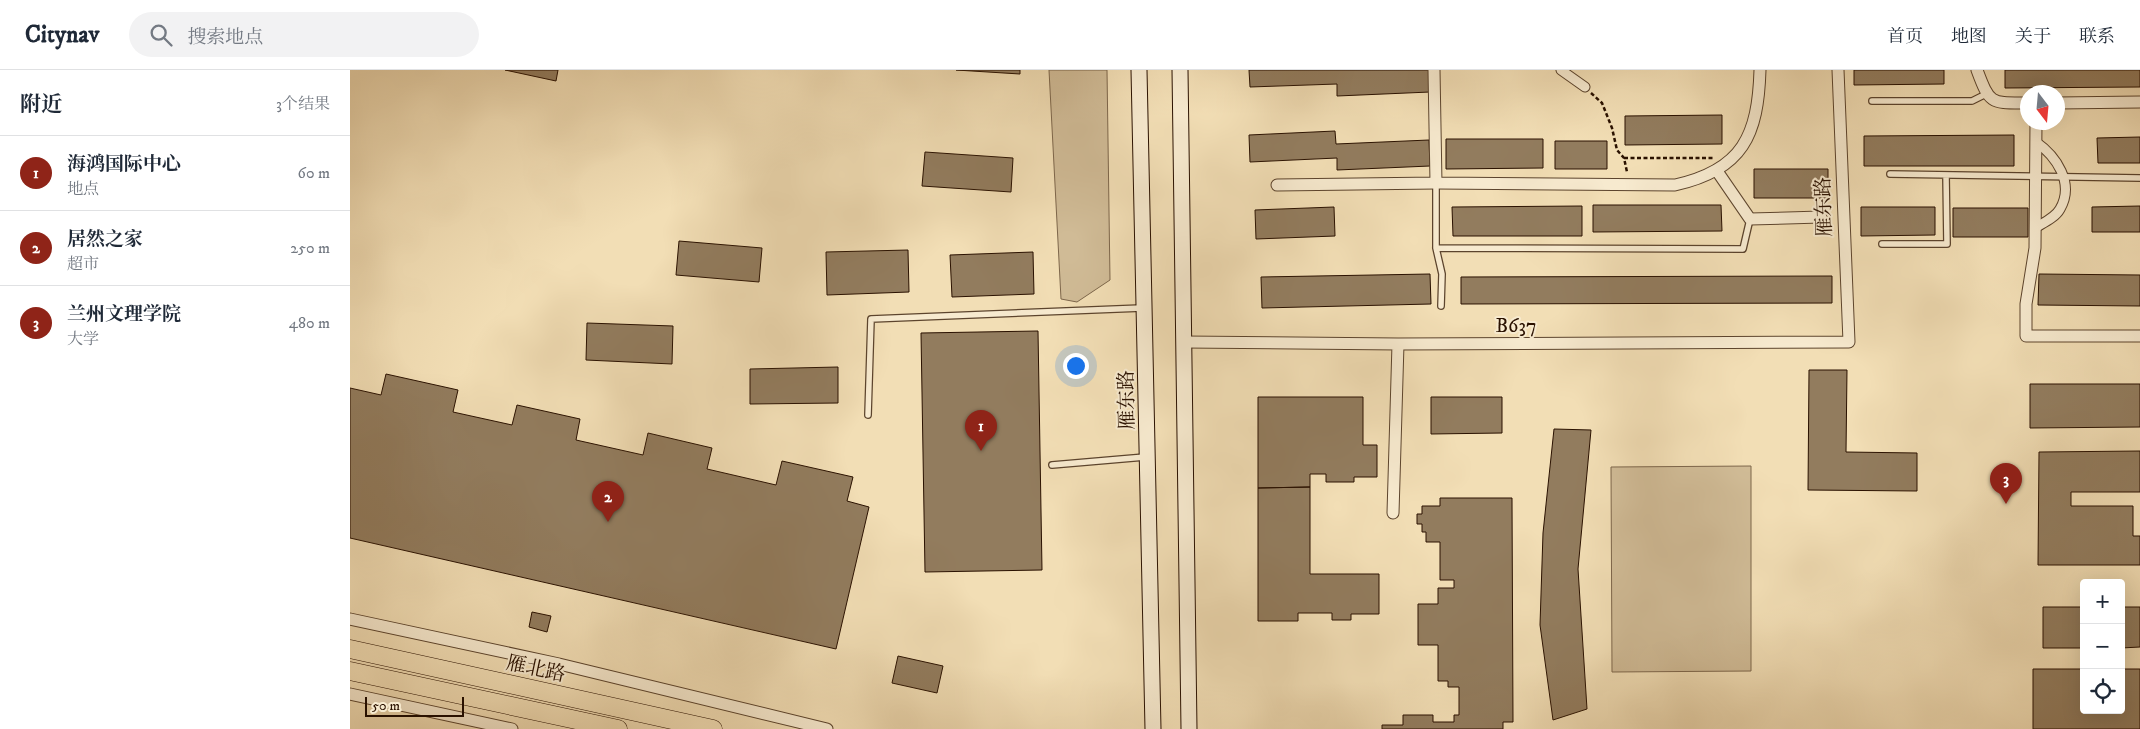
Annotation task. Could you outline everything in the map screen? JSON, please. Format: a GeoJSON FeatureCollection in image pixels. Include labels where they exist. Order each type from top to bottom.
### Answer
{"type":"FeatureCollection","features":[{"type":"Feature","properties":{"kind":"main road","name":"雁东路"},"geometry":{"type":"LineString","coordinates":[[1139,70],[1153,729]]}},
{"type":"Feature","properties":{"kind":"main road"},"geometry":{"type":"LineString","coordinates":[[1180,70],[1189,729]]}},
{"type":"Feature","properties":{"kind":"main road","name":"雁北路"},"geometry":{"type":"LineString","coordinates":[[350,649],[713,729]]}},
{"type":"Feature","properties":{"kind":"main road"},"geometry":{"type":"LineString","coordinates":[[350,671],[618,729]]}},
{"type":"Feature","properties":{"kind":"street"},"geometry":{"type":"LineString","coordinates":[[1434,70],[1436,183]]}},
{"type":"Feature","properties":{"kind":"street"},"geometry":{"type":"LineString","coordinates":[[1561,70],[1585,87]]}},
{"type":"Feature","properties":{"kind":"street"},"geometry":{"type":"LineString","coordinates":[[1277,184],[1675,185],[1700,180],[1717,171],[1741,149],[1753,127],[1759,102],[1760,70]]}},
{"type":"Feature","properties":{"kind":"street","name":"雁东路"},"geometry":{"type":"LineString","coordinates":[[1838,70],[1849,342]]}},
{"type":"Feature","properties":{"kind":"street"},"geometry":{"type":"LineString","coordinates":[[1977,70],[1986,94],[1998,103],[2020,103]]}},
{"type":"Feature","properties":{"kind":"street"},"geometry":{"type":"LineString","coordinates":[[2065,103],[2140,102]]}},
{"type":"Feature","properties":{"kind":"street"},"geometry":{"type":"LineString","coordinates":[[2036,130],[2035,228],[2026,304],[2026,336],[2140,336]]}},
{"type":"Feature","properties":{"kind":"street"},"geometry":{"type":"LineString","coordinates":[[2035,228],[2049,220],[2060,210],[2064,194],[2064,176],[2059,164],[2049,151],[2036,142]]}},
{"type":"Feature","properties":{"kind":"street"},"geometry":{"type":"LineString","coordinates":[[1717,171],[1750,219],[1820,217]]}},
{"type":"Feature","properties":{"kind":"street","name":"B637"},"geometry":{"type":"LineString","coordinates":[[1184,342],[1398,344],[1849,342]]}},
{"type":"Feature","properties":{"kind":"street"},"geometry":{"type":"LineString","coordinates":[[1393,513],[1398,344]]}},
{"type":"Feature","properties":{"kind":"street"},"geometry":{"type":"LineString","coordinates":[[350,619],[559,664],[828,729]]}},
{"type":"Feature","properties":{"kind":"street"},"geometry":{"type":"LineString","coordinates":[[350,694],[512,729]]}},
{"type":"Feature","properties":{"kind":"lane"},"geometry":{"type":"LineString","coordinates":[[1872,101],[1972,101],[1986,94]]}},
{"type":"Feature","properties":{"kind":"lane"},"geometry":{"type":"LineString","coordinates":[[1890,174],[2140,178]]}},
{"type":"Feature","properties":{"kind":"lane"},"geometry":{"type":"LineString","coordinates":[[1882,244],[1947,244],[1946,174]]}},
{"type":"Feature","properties":{"kind":"lane"},"geometry":{"type":"LineString","coordinates":[[1436,183],[1436,248],[1442,274],[1441,306]]}},
{"type":"Feature","properties":{"kind":"lane"},"geometry":{"type":"LineString","coordinates":[[1436,248],[1743,249],[1750,219]]}},
{"type":"Feature","properties":{"kind":"lane"},"geometry":{"type":"LineString","coordinates":[[868,414],[871,319],[1144,308]]}},
{"type":"Feature","properties":{"kind":"lane"},"geometry":{"type":"LineString","coordinates":[[1052,465],[1147,456]]}},
{"type":"Feature","properties":{"kind":"path"},"geometry":{"type":"LineString","coordinates":[[1585,87],[1602,103],[1612,128],[1617,150],[1624,158],[1629,185]]}},
{"type":"Feature","properties":{"kind":"path"},"geometry":{"type":"LineString","coordinates":[[1624,158],[1732,158]]}},
{"type":"Feature","properties":{"kind":"shaded area"},"geometry":{"type":"Polygon","coordinates":[[[1049,70],[1107,70],[1110,280],[1077,302],[1061,299],[1049,70]]]}},
{"type":"Feature","properties":{"kind":"shaded area"},"geometry":{"type":"Polygon","coordinates":[[[1751,466],[1751,671],[1612,672],[1611,467],[1751,466]]]}},
{"type":"Feature","properties":{"kind":"building"},"geometry":{"type":"Polygon","coordinates":[[[505,70],[558,70],[556,81],[505,70]]]}},
{"type":"Feature","properties":{"kind":"building"},"geometry":{"type":"Polygon","coordinates":[[[956,70],[1020,70],[1020,74],[956,70]]]}},
{"type":"Feature","properties":{"kind":"building"},"geometry":{"type":"Polygon","coordinates":[[[1249,70],[1429,70],[1430,92],[1337,96],[1337,84],[1250,87],[1249,70]]]}},
{"type":"Feature","properties":{"kind":"building"},"geometry":{"type":"Polygon","coordinates":[[[1854,70],[1944,70],[1944,84],[1854,85],[1854,70]]]}},
{"type":"Feature","properties":{"kind":"building"},"geometry":{"type":"Polygon","coordinates":[[[2005,70],[2140,70],[2140,87],[2065,88],[2065,85],[2020,85],[2020,88],[2005,88],[2005,70]]]}},
{"type":"Feature","properties":{"kind":"building"},"geometry":{"type":"Polygon","coordinates":[[[1722,115],[1722,144],[1625,145],[1625,116],[1722,115]]]}},
{"type":"Feature","properties":{"kind":"building"},"geometry":{"type":"Polygon","coordinates":[[[1335,131],[1336,144],[1429,140],[1430,166],[1337,170],[1337,158],[1250,162],[1249,135],[1335,131]]]}},
{"type":"Feature","properties":{"kind":"building"},"geometry":{"type":"Polygon","coordinates":[[[2014,135],[2014,166],[1864,166],[1864,136],[2014,135]]]}},
{"type":"Feature","properties":{"kind":"building"},"geometry":{"type":"Polygon","coordinates":[[[2140,137],[2140,163],[2098,163],[2097,138],[2140,137]]]}},
{"type":"Feature","properties":{"kind":"building"},"geometry":{"type":"Polygon","coordinates":[[[1446,139],[1543,139],[1543,168],[1446,169],[1446,139]]]}},
{"type":"Feature","properties":{"kind":"building"},"geometry":{"type":"Polygon","coordinates":[[[1555,141],[1607,141],[1607,169],[1555,169],[1555,141]]]}},
{"type":"Feature","properties":{"kind":"building"},"geometry":{"type":"Polygon","coordinates":[[[925,152],[1013,158],[1011,192],[922,186],[925,152]]]}},
{"type":"Feature","properties":{"kind":"building"},"geometry":{"type":"Polygon","coordinates":[[[1754,169],[1828,169],[1828,198],[1754,198],[1754,169]]]}},
{"type":"Feature","properties":{"kind":"building"},"geometry":{"type":"Polygon","coordinates":[[[1593,205],[1721,205],[1722,231],[1593,232],[1593,205]]]}},
{"type":"Feature","properties":{"kind":"building"},"geometry":{"type":"Polygon","coordinates":[[[1582,206],[1582,236],[1453,236],[1452,207],[1582,206]]]}},
{"type":"Feature","properties":{"kind":"building"},"geometry":{"type":"Polygon","coordinates":[[[2140,206],[2140,232],[2092,232],[2092,207],[2140,206]]]}},
{"type":"Feature","properties":{"kind":"building"},"geometry":{"type":"Polygon","coordinates":[[[1334,207],[1335,236],[1256,239],[1255,210],[1334,207]]]}},
{"type":"Feature","properties":{"kind":"building"},"geometry":{"type":"Polygon","coordinates":[[[1861,207],[1935,207],[1935,235],[1861,236],[1861,207]]]}},
{"type":"Feature","properties":{"kind":"building"},"geometry":{"type":"Polygon","coordinates":[[[1953,208],[2028,208],[2028,237],[1953,237],[1953,208]]]}},
{"type":"Feature","properties":{"kind":"building"},"geometry":{"type":"Polygon","coordinates":[[[679,241],[762,248],[759,282],[676,275],[679,241]]]}},
{"type":"Feature","properties":{"kind":"building"},"geometry":{"type":"Polygon","coordinates":[[[908,250],[909,292],[827,295],[826,252],[908,250]]]}},
{"type":"Feature","properties":{"kind":"building"},"geometry":{"type":"Polygon","coordinates":[[[1033,252],[1034,294],[952,297],[950,255],[1033,252]]]}},
{"type":"Feature","properties":{"kind":"building"},"geometry":{"type":"Polygon","coordinates":[[[1430,274],[1431,304],[1262,308],[1261,277],[1430,274]]]}},
{"type":"Feature","properties":{"kind":"building"},"geometry":{"type":"Polygon","coordinates":[[[2039,274],[2140,275],[2140,306],[2038,305],[2039,274]]]}},
{"type":"Feature","properties":{"kind":"building"},"geometry":{"type":"Polygon","coordinates":[[[1832,276],[1832,303],[1461,304],[1461,277],[1832,276]]]}},
{"type":"Feature","properties":{"kind":"building"},"geometry":{"type":"Polygon","coordinates":[[[587,323],[673,326],[672,364],[586,360],[587,323]]]}},
{"type":"Feature","properties":{"kind":"building"},"geometry":{"type":"Polygon","coordinates":[[[1038,331],[1042,570],[925,572],[921,333],[1038,331]]]}},
{"type":"Feature","properties":{"kind":"building"},"geometry":{"type":"Polygon","coordinates":[[[838,367],[838,403],[750,404],[750,369],[838,367]]]}},
{"type":"Feature","properties":{"kind":"building"},"geometry":{"type":"Polygon","coordinates":[[[1809,370],[1847,370],[1846,452],[1917,453],[1917,491],[1808,490],[1809,370]]]}},
{"type":"Feature","properties":{"kind":"building"},"geometry":{"type":"Polygon","coordinates":[[[386,374],[458,390],[453,412],[512,425],[517,405],[580,419],[576,440],[643,455],[648,433],[712,448],[707,469],[776,485],[782,461],[853,477],[847,501],[869,507],[836,649],[350,538],[350,388],[381,395],[386,374]]]}},
{"type":"Feature","properties":{"kind":"building"},"geometry":{"type":"Polygon","coordinates":[[[2030,384],[2140,384],[2140,427],[2030,428],[2030,384]]]}},
{"type":"Feature","properties":{"kind":"building"},"geometry":{"type":"Polygon","coordinates":[[[1258,397],[1363,397],[1363,445],[1377,445],[1377,477],[1354,477],[1354,482],[1326,482],[1326,474],[1310,474],[1310,487],[1258,488],[1258,397]]]}},
{"type":"Feature","properties":{"kind":"building"},"geometry":{"type":"Polygon","coordinates":[[[1431,397],[1502,397],[1502,433],[1431,434],[1431,397]]]}},
{"type":"Feature","properties":{"kind":"building"},"geometry":{"type":"Polygon","coordinates":[[[1554,429],[1591,430],[1578,569],[1587,709],[1553,720],[1540,625],[1543,533],[1554,429]]]}},
{"type":"Feature","properties":{"kind":"building"},"geometry":{"type":"Polygon","coordinates":[[[2140,451],[2140,492],[2071,492],[2071,506],[2133,506],[2133,536],[2140,536],[2140,565],[2038,565],[2039,452],[2140,451]]]}},
{"type":"Feature","properties":{"kind":"building"},"geometry":{"type":"Polygon","coordinates":[[[1310,487],[1310,574],[1379,574],[1379,614],[1351,614],[1351,620],[1332,620],[1332,613],[1298,613],[1298,621],[1258,621],[1258,488],[1310,487]]]}},
{"type":"Feature","properties":{"kind":"building"},"geometry":{"type":"Polygon","coordinates":[[[1440,498],[1512,498],[1513,722],[1503,722],[1503,729],[1382,729],[1382,725],[1403,725],[1403,715],[1433,715],[1433,722],[1454,722],[1454,715],[1459,715],[1459,687],[1448,687],[1448,681],[1438,681],[1438,645],[1418,645],[1418,604],[1438,604],[1438,588],[1454,588],[1454,580],[1440,580],[1440,542],[1426,542],[1426,532],[1422,532],[1422,524],[1417,524],[1417,514],[1422,514],[1422,506],[1440,506],[1440,498]]]}},
{"type":"Feature","properties":{"kind":"building"},"geometry":{"type":"Polygon","coordinates":[[[2043,607],[2080,607],[2080,648],[2043,648],[2043,607]]]}},
{"type":"Feature","properties":{"kind":"building"},"geometry":{"type":"Polygon","coordinates":[[[2125,607],[2140,607],[2140,647],[2125,648],[2125,607]]]}},
{"type":"Feature","properties":{"kind":"building"},"geometry":{"type":"Polygon","coordinates":[[[532,612],[551,616],[547,632],[529,627],[532,612]]]}},
{"type":"Feature","properties":{"kind":"building"},"geometry":{"type":"Polygon","coordinates":[[[898,656],[943,666],[937,693],[892,683],[898,656]]]}},
{"type":"Feature","properties":{"kind":"building"},"geometry":{"type":"Polygon","coordinates":[[[2033,669],[2080,669],[2080,714],[2125,714],[2125,669],[2140,669],[2140,729],[2033,729],[2033,669]]]}},
{"type":"Feature","properties":{"kind":"place","name":"海鸿国际中心"},"geometry":{"type":"Point","coordinates":[981,451]}},
{"type":"Feature","properties":{"kind":"place","name":"兰州文理学院"},"geometry":{"type":"Point","coordinates":[2006,504]}},
{"type":"Feature","properties":{"kind":"place","name":"居然之家"},"geometry":{"type":"Point","coordinates":[608,522]}}]}
